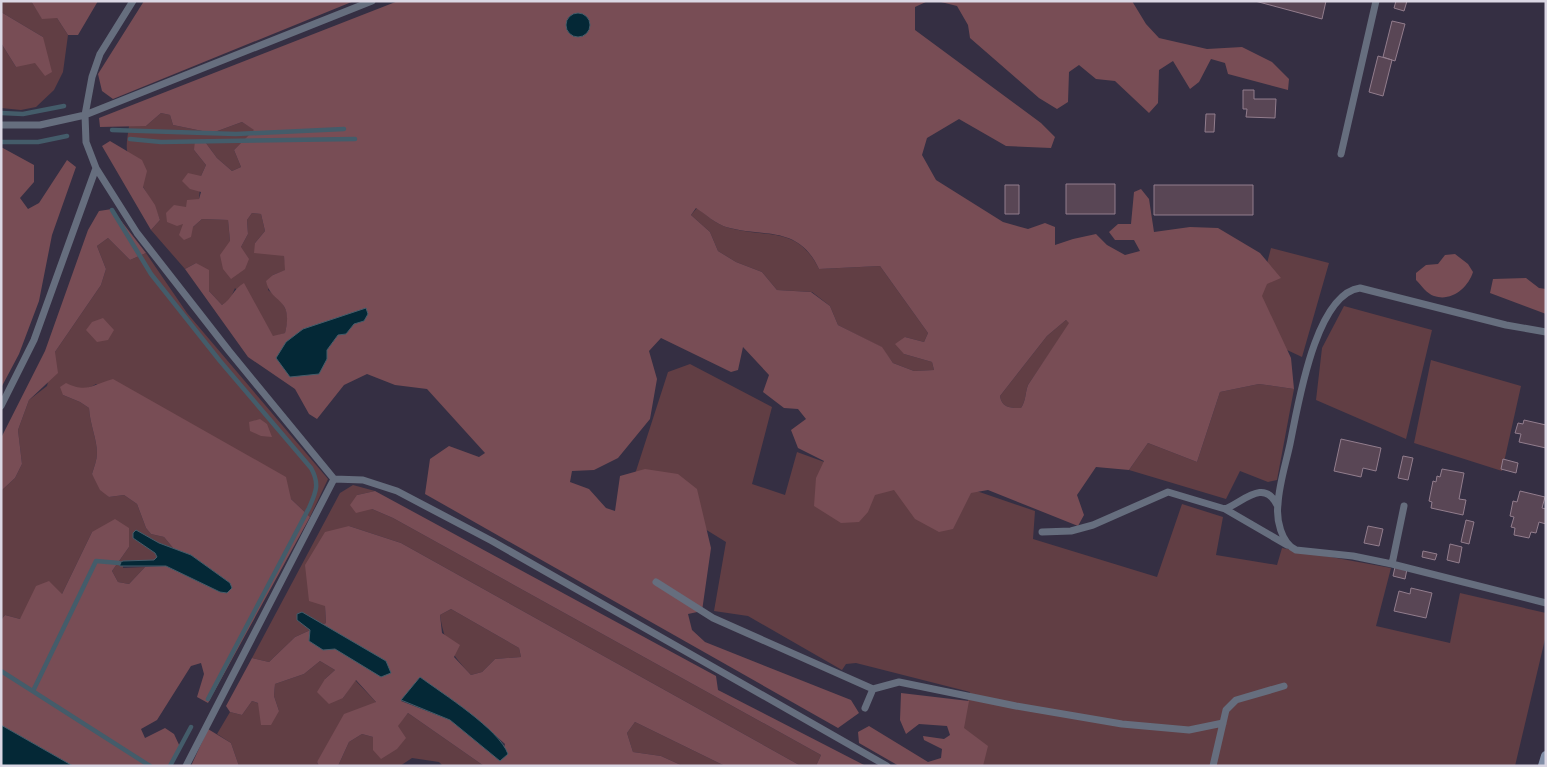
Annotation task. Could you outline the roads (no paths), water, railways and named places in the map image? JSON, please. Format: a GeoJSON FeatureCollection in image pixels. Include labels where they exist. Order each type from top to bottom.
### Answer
{"type":"FeatureCollection","features":[{"type":"Feature","properties":{"kind":"street"},"geometry":{"type":"LineString","coordinates":[[1543,766],[1546,756]]}},
{"type":"Feature","properties":{"kind":"lane"},"geometry":{"type":"LineString","coordinates":[[133,1],[100,54],[92,77],[85,115],[86,142],[96,168],[137,233],[229,351],[334,479],[364,480],[397,491],[492,541],[888,766]]}},
{"type":"Feature","properties":{"kind":"lane"},"geometry":{"type":"LineString","coordinates":[[1,125],[40,125],[85,115],[372,1]]}},
{"type":"Feature","properties":{"kind":"lane"},"geometry":{"type":"LineString","coordinates":[[1341,154],[1376,1]]}},
{"type":"Feature","properties":{"kind":"lane"},"geometry":{"type":"LineString","coordinates":[[1,406],[34,340],[96,168]]}},
{"type":"Feature","properties":{"kind":"lane"},"geometry":{"type":"LineString","coordinates":[[1289,547],[1280,526],[1277,505],[1304,374],[1317,337],[1344,294],[1351,289],[1360,288],[1506,325],[1546,332]]}},
{"type":"Feature","properties":{"kind":"lane"},"geometry":{"type":"LineString","coordinates":[[186,766],[334,479]]}},
{"type":"Feature","properties":{"kind":"lane"},"geometry":{"type":"LineString","coordinates":[[1224,509],[1258,491],[1270,495],[1277,505]]}},
{"type":"Feature","properties":{"kind":"lane"},"geometry":{"type":"LineString","coordinates":[[1042,532],[1071,531],[1093,525],[1168,492],[1224,509],[1289,547],[1392,564],[1546,603]]}},
{"type":"Feature","properties":{"kind":"lane"},"geometry":{"type":"LineString","coordinates":[[1392,564],[1404,506]]}},
{"type":"Feature","properties":{"kind":"lane"},"geometry":{"type":"LineString","coordinates":[[656,582],[713,618],[873,689],[899,682],[1016,706],[1122,724],[1189,730],[1223,723]]}},
{"type":"Feature","properties":{"kind":"lane"},"geometry":{"type":"LineString","coordinates":[[1213,766],[1226,710],[1236,700],[1284,686]]}},
{"type":"Feature","properties":{"kind":"lane"},"geometry":{"type":"LineString","coordinates":[[865,708],[873,689]]}},
{"type":"Feature","properties":{"kind":"water"},"geometry":{"type":"Polygon","coordinates":[[[578,13],[583,14],[589,20],[589,30],[583,36],[578,37],[573,36],[567,30],[566,25],[567,20],[573,14],[578,13]]]}},
{"type":"Feature","properties":{"kind":"water"},"geometry":{"type":"Polygon","coordinates":[[[366,308],[368,314],[364,321],[354,324],[346,334],[338,335],[327,350],[327,359],[319,374],[290,377],[276,358],[286,342],[303,329],[366,308]]]}},
{"type":"Feature","properties":{"kind":"water"},"geometry":{"type":"Polygon","coordinates":[[[136,530],[159,543],[191,555],[230,583],[232,588],[227,593],[220,592],[166,566],[120,566],[119,563],[123,561],[154,560],[157,557],[155,553],[133,538],[133,533],[136,530]]]}},
{"type":"Feature","properties":{"kind":"water"},"geometry":{"type":"Polygon","coordinates":[[[302,612],[386,661],[391,673],[381,677],[335,649],[323,650],[309,641],[310,630],[297,620],[297,614],[302,612]]]}},
{"type":"Feature","properties":{"kind":"water"},"geometry":{"type":"Polygon","coordinates":[[[420,677],[482,723],[503,744],[508,754],[500,761],[450,720],[401,700],[420,677]]]}},
{"type":"Feature","properties":{"kind":"water"},"geometry":{"type":"Polygon","coordinates":[[[1,725],[73,766],[1,766],[1,725]]]}},
{"type":"Feature","properties":{"kind":"waterway"},"geometry":{"type":"LineString","coordinates":[[1,113],[23,114],[64,106]]}},
{"type":"Feature","properties":{"kind":"waterway"},"geometry":{"type":"LineString","coordinates":[[112,130],[236,134],[344,129]]}},
{"type":"Feature","properties":{"kind":"waterway"},"geometry":{"type":"LineString","coordinates":[[1,142],[38,142],[67,136]]}},
{"type":"Feature","properties":{"kind":"waterway"},"geometry":{"type":"LineString","coordinates":[[130,139],[161,142],[355,139]]}},
{"type":"Feature","properties":{"kind":"waterway"},"geometry":{"type":"LineString","coordinates":[[112,210],[151,274],[220,361],[311,468],[316,483],[315,493],[309,508],[208,699]]}},
{"type":"Feature","properties":{"kind":"waterway"},"geometry":{"type":"LineString","coordinates":[[33,691],[96,561],[119,563]]}},
{"type":"Feature","properties":{"kind":"waterway"},"geometry":{"type":"LineString","coordinates":[[1,671],[150,766]]}},
{"type":"Feature","properties":{"kind":"waterway"},"geometry":{"type":"LineString","coordinates":[[170,766],[191,727]]}}]}
